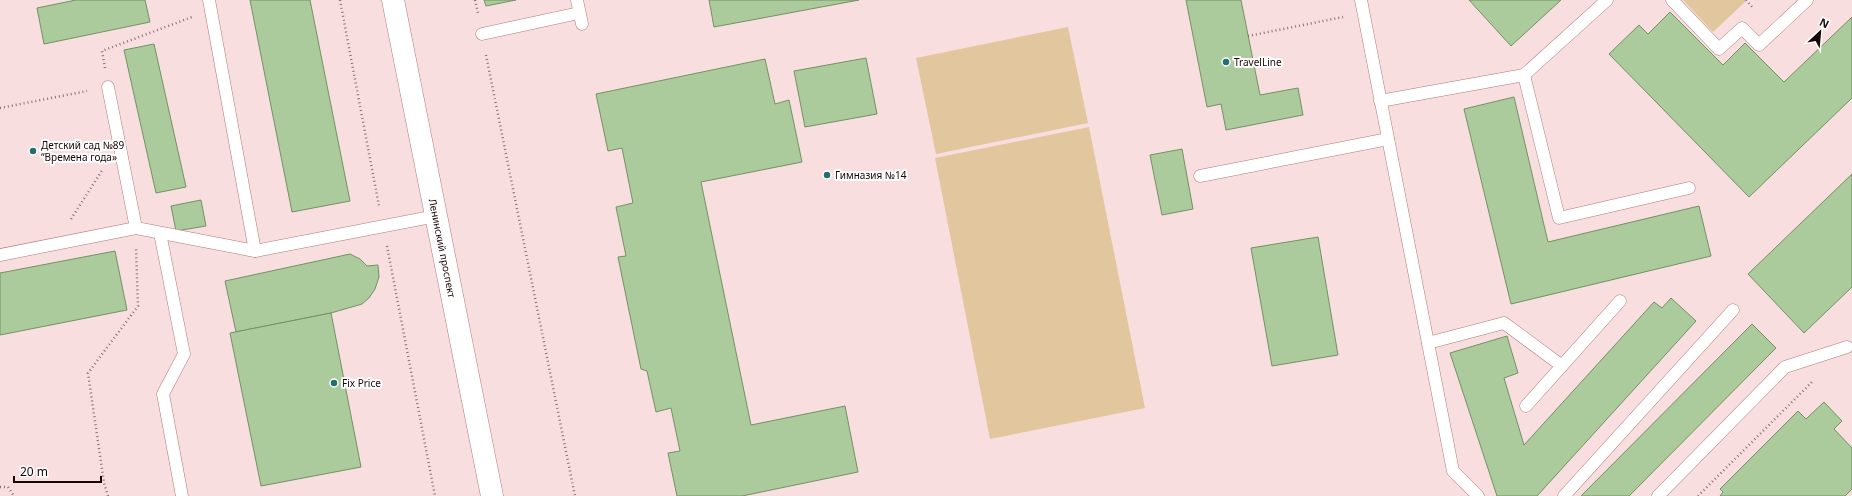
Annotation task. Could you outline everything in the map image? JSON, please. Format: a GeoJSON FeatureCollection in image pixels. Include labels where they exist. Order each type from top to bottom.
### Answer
{"type":"FeatureCollection","features":[{"type":"Feature","properties":{"kind":"main road","name":"Ленинский проспект"},"geometry":{"type":"LineString","coordinates":[[393,0],[492,496]]}},
{"type":"Feature","properties":{"kind":"lane"},"geometry":{"type":"LineString","coordinates":[[1361,0],[1453,470],[1478,496]]}},
{"type":"Feature","properties":{"kind":"lane"},"geometry":{"type":"LineString","coordinates":[[1380,101],[1524,75],[1607,0]]}},
{"type":"Feature","properties":{"kind":"lane"},"geometry":{"type":"LineString","coordinates":[[1672,0],[1719,49],[1742,28],[1759,45],[1807,0]]}},
{"type":"Feature","properties":{"kind":"lane"},"geometry":{"type":"LineString","coordinates":[[210,5],[255,251]]}},
{"type":"Feature","properties":{"kind":"lane"},"geometry":{"type":"LineString","coordinates":[[482,34],[580,8]]}},
{"type":"Feature","properties":{"kind":"lane"},"geometry":{"type":"LineString","coordinates":[[1524,75],[1559,218],[1688,188]]}},
{"type":"Feature","properties":{"kind":"lane"},"geometry":{"type":"LineString","coordinates":[[108,87],[136,228]]}},
{"type":"Feature","properties":{"kind":"lane"},"geometry":{"type":"LineString","coordinates":[[1200,176],[1388,139]]}},
{"type":"Feature","properties":{"kind":"lane"},"geometry":{"type":"LineString","coordinates":[[0,255],[136,228],[255,251],[436,216]]}},
{"type":"Feature","properties":{"kind":"lane"},"geometry":{"type":"LineString","coordinates":[[160,233],[184,354],[163,394],[182,496]]}},
{"type":"Feature","properties":{"kind":"lane"},"geometry":{"type":"LineString","coordinates":[[1526,406],[1620,301]]}},
{"type":"Feature","properties":{"kind":"lane"},"geometry":{"type":"LineString","coordinates":[[1564,496],[1733,310]]}},
{"type":"Feature","properties":{"kind":"lane"},"geometry":{"type":"LineString","coordinates":[[1428,343],[1504,323],[1562,366]]}},
{"type":"Feature","properties":{"kind":"lane"},"geometry":{"type":"LineString","coordinates":[[1658,496],[1785,367],[1850,347]]}},
{"type":"Feature","properties":{"kind":"path"},"geometry":{"type":"LineString","coordinates":[[475,0],[575,496]]}},
{"type":"Feature","properties":{"kind":"path"},"geometry":{"type":"LineString","coordinates":[[0,108],[108,87],[102,51],[210,5]]}},
{"type":"Feature","properties":{"kind":"path"},"geometry":{"type":"LineString","coordinates":[[1248,36],[1363,13]]}},
{"type":"Feature","properties":{"kind":"path"},"geometry":{"type":"LineString","coordinates":[[55,244],[119,144]]}},
{"type":"Feature","properties":{"kind":"path"},"geometry":{"type":"LineString","coordinates":[[108,496],[104,483],[88,373],[138,306],[136,228]]}},
{"type":"Feature","properties":{"kind":"path"},"geometry":{"type":"LineString","coordinates":[[1698,496],[1814,380]]}},
{"type":"Feature","properties":{"kind":"path"},"geometry":{"type":"LineString","coordinates":[[0,487],[8,487],[14,496]]}},
{"type":"Feature","properties":{"kind":"shaded area"},"geometry":{"type":"Polygon","coordinates":[[[1683,0],[1747,0],[1713,32],[1683,0]]]}},
{"type":"Feature","properties":{"kind":"shaded area"},"geometry":{"type":"Polygon","coordinates":[[[1068,27],[1088,123],[936,154],[916,58],[1068,27]]]}},
{"type":"Feature","properties":{"kind":"shaded area"},"geometry":{"type":"Polygon","coordinates":[[[1089,127],[1145,408],[990,439],[935,158],[1089,127]]]}},
{"type":"Feature","properties":{"kind":"building"},"geometry":{"type":"Polygon","coordinates":[[[76,0],[145,0],[150,22],[44,44],[37,8],[76,0]]]}},
{"type":"Feature","properties":{"kind":"building"},"geometry":{"type":"Polygon","coordinates":[[[250,0],[310,0],[350,201],[292,212],[250,0]]]}},
{"type":"Feature","properties":{"kind":"building"},"geometry":{"type":"Polygon","coordinates":[[[484,0],[516,0],[486,6],[484,0]]]}},
{"type":"Feature","properties":{"kind":"building"},"geometry":{"type":"Polygon","coordinates":[[[709,0],[859,0],[714,27],[709,0]]]}},
{"type":"Feature","properties":{"kind":"building","name":"TravelLine"},"geometry":{"type":"Polygon","coordinates":[[[1186,0],[1241,0],[1260,95],[1298,88],[1303,115],[1226,130],[1221,104],[1207,107],[1186,0]]]}},
{"type":"Feature","properties":{"kind":"building"},"geometry":{"type":"Polygon","coordinates":[[[1469,0],[1561,0],[1511,46],[1469,0]]]}},
{"type":"Feature","properties":{"kind":"building"},"geometry":{"type":"Polygon","coordinates":[[[1670,12],[1723,65],[1745,43],[1784,82],[1852,17],[1852,98],[1749,197],[1609,54],[1639,25],[1648,34],[1670,12]]]}},
{"type":"Feature","properties":{"kind":"building"},"geometry":{"type":"Polygon","coordinates":[[[154,44],[186,187],[156,193],[124,50],[154,44]]]}},
{"type":"Feature","properties":{"kind":"building"},"geometry":{"type":"Polygon","coordinates":[[[866,58],[877,114],[805,127],[794,71],[866,58]]]}},
{"type":"Feature","properties":{"kind":"building"},"geometry":{"type":"Polygon","coordinates":[[[765,59],[775,104],[789,100],[802,162],[701,182],[751,425],[845,406],[858,472],[742,496],[677,496],[668,453],[680,451],[671,408],[656,412],[647,371],[641,369],[618,257],[626,256],[616,207],[633,203],[622,148],[608,151],[596,94],[765,59]]]}},
{"type":"Feature","properties":{"kind":"building"},"geometry":{"type":"Polygon","coordinates":[[[1514,97],[1548,242],[1699,206],[1711,256],[1511,304],[1464,109],[1514,97]]]}},
{"type":"Feature","properties":{"kind":"building"},"geometry":{"type":"Polygon","coordinates":[[[1182,149],[1193,209],[1162,215],[1150,155],[1182,149]]]}},
{"type":"Feature","properties":{"kind":"building"},"geometry":{"type":"Polygon","coordinates":[[[1852,174],[1852,287],[1804,333],[1748,274],[1852,174]]]}},
{"type":"Feature","properties":{"kind":"building"},"geometry":{"type":"Polygon","coordinates":[[[201,200],[206,226],[176,231],[171,206],[201,200]]]}},
{"type":"Feature","properties":{"kind":"building"},"geometry":{"type":"Polygon","coordinates":[[[1318,237],[1338,355],[1272,366],[1251,248],[1318,237]]]}},
{"type":"Feature","properties":{"kind":"building"},"geometry":{"type":"Polygon","coordinates":[[[115,251],[127,310],[0,335],[0,273],[115,251]]]}},
{"type":"Feature","properties":{"kind":"building"},"geometry":{"type":"Polygon","coordinates":[[[350,254],[360,259],[367,266],[378,265],[379,277],[375,289],[369,298],[362,304],[331,313],[236,332],[225,281],[350,254]]]}},
{"type":"Feature","properties":{"kind":"building"},"geometry":{"type":"Polygon","coordinates":[[[1671,298],[1696,321],[1537,496],[1497,496],[1450,353],[1507,336],[1518,373],[1504,378],[1524,445],[1654,302],[1662,308],[1671,298]]]}},
{"type":"Feature","properties":{"kind":"building"},"geometry":{"type":"Polygon","coordinates":[[[331,313],[361,467],[261,486],[230,333],[331,313]]]}},
{"type":"Feature","properties":{"kind":"building"},"geometry":{"type":"Polygon","coordinates":[[[1752,324],[1776,348],[1629,496],[1581,496],[1752,324]]]}},
{"type":"Feature","properties":{"kind":"building"},"geometry":{"type":"Polygon","coordinates":[[[1824,402],[1842,421],[1834,429],[1852,448],[1852,489],[1845,496],[1720,496],[1723,492],[1720,489],[1798,411],[1806,419],[1824,402]]]}},
{"type":"Feature","properties":{"kind":"place","name":"TravelLine"},"geometry":{"type":"Point","coordinates":[1226,62]}},
{"type":"Feature","properties":{"kind":"place","name":"Детский сад №89 “Времена года»"},"geometry":{"type":"Point","coordinates":[33,151]}},
{"type":"Feature","properties":{"kind":"place","name":"Гимназия №14"},"geometry":{"type":"Point","coordinates":[827,175]}},
{"type":"Feature","properties":{"kind":"place","name":"Fix Price"},"geometry":{"type":"Point","coordinates":[334,383]}}]}
